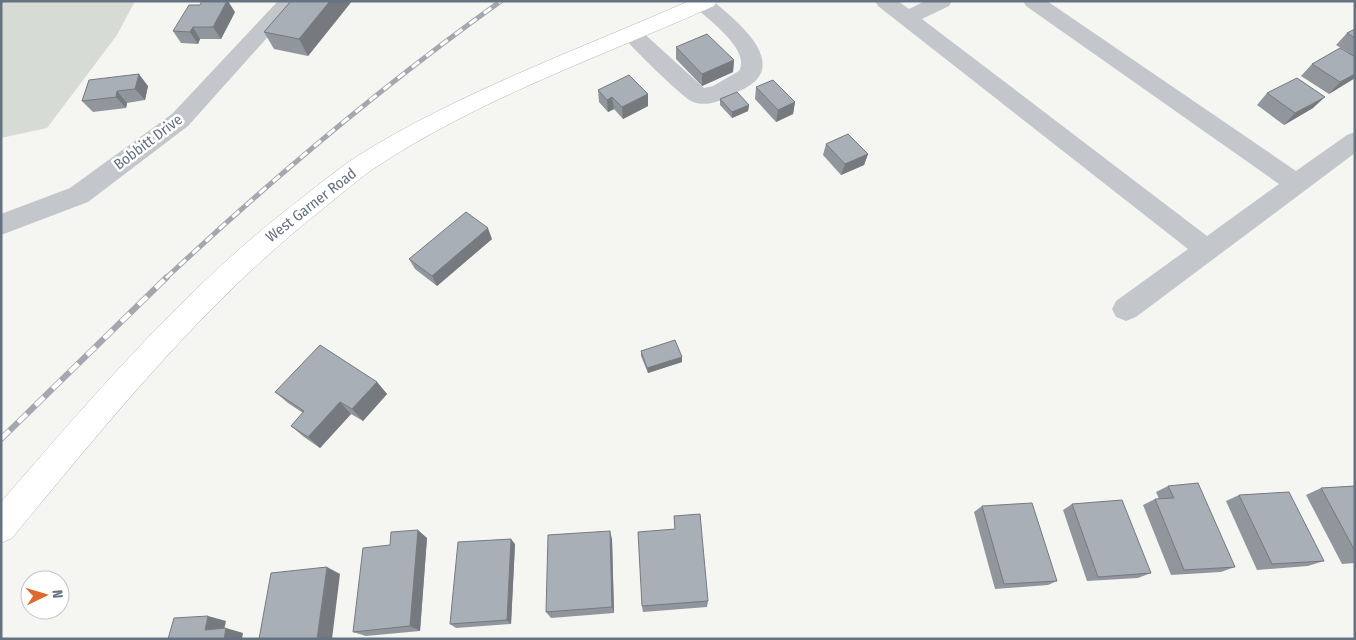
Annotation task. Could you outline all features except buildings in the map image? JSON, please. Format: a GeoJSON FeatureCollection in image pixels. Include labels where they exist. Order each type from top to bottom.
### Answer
{"type":"FeatureCollection","features":[{"type":"Feature","properties":{"kind":"main road","name":"West Garner Road"},"geometry":{"type":"LineString","coordinates":[[1,527],[106,403],[199,300],[293,216],[373,158],[455,113],[705,2]]}},
{"type":"Feature","properties":{"kind":"street","name":"Bobbitt Drive"},"geometry":{"type":"LineString","coordinates":[[1,224],[79,195],[180,120],[290,1]]}},
{"type":"Feature","properties":{"kind":"street"},"geometry":{"type":"LineString","coordinates":[[885,1],[1207,250]]}},
{"type":"Feature","properties":{"kind":"street"},"geometry":{"type":"LineString","coordinates":[[907,18],[942,1]]}},
{"type":"Feature","properties":{"kind":"street"},"geometry":{"type":"LineString","coordinates":[[1033,1],[1298,184]]}},
{"type":"Feature","properties":{"kind":"street"},"geometry":{"type":"LineString","coordinates":[[632,34],[698,96],[704,97],[717,94],[748,76],[753,64],[746,44],[705,2]]}},
{"type":"Feature","properties":{"kind":"street"},"geometry":{"type":"LineString","coordinates":[[1126,309],[1331,160],[1355,140]]}},
{"type":"Feature","properties":{"kind":"shaded area"},"geometry":{"type":"Polygon","coordinates":[[[1,1],[135,1],[117,35],[47,128],[1,138],[1,1]]]}},
{"type":"Feature","properties":{"kind":"railway"},"geometry":{"type":"LineString","coordinates":[[166,278],[247,204],[329,134],[414,66],[501,1]]}},
{"type":"Feature","properties":{"kind":"railway"},"geometry":{"type":"LineString","coordinates":[[1,439],[167,277]]}}]}
